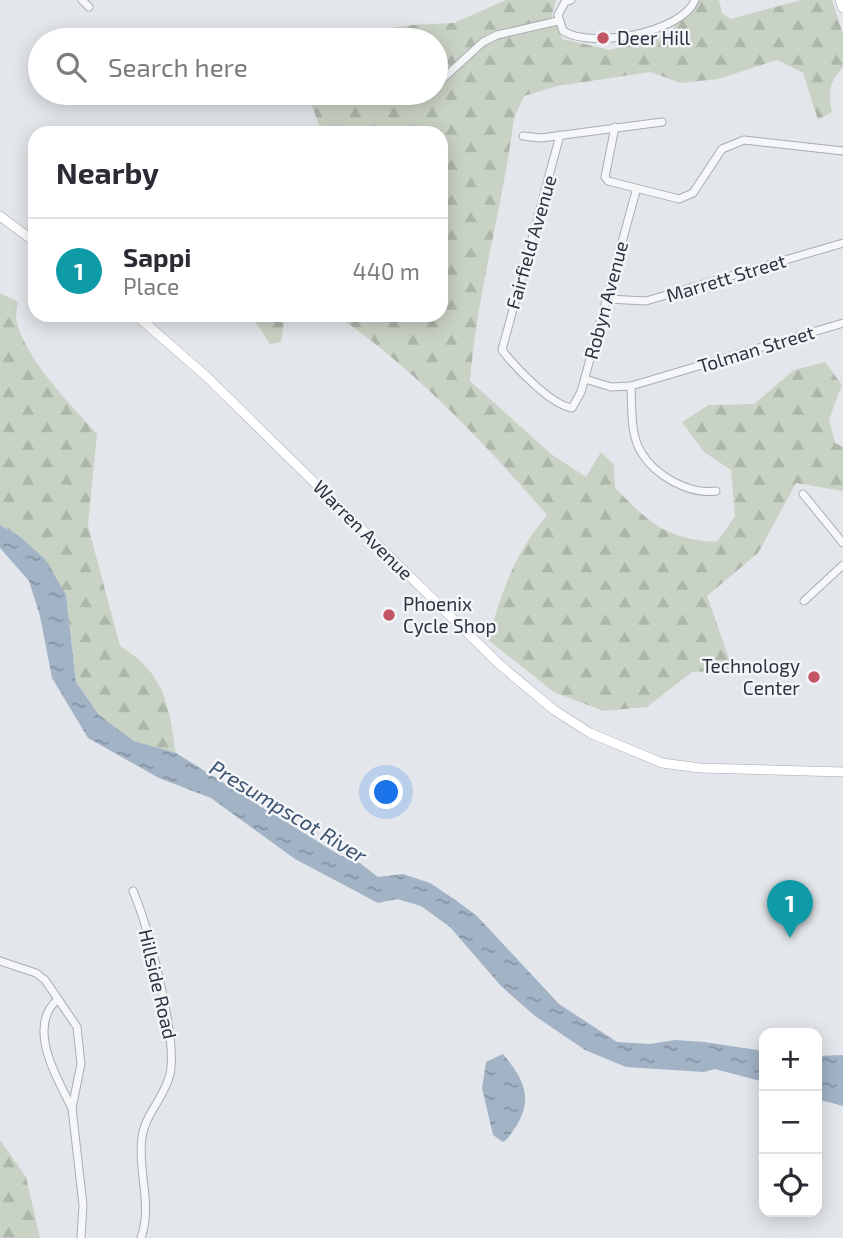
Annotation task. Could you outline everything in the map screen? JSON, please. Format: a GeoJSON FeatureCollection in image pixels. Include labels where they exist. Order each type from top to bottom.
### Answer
{"type":"FeatureCollection","features":[{"type":"Feature","properties":{"kind":"main road"},"geometry":{"type":"LineString","coordinates":[[840,0],[843,8]]}},
{"type":"Feature","properties":{"kind":"main road"},"geometry":{"type":"LineString","coordinates":[[0,216],[28,237]]}},
{"type":"Feature","properties":{"kind":"main road","name":"Warren Avenue"},"geometry":{"type":"LineString","coordinates":[[145,322],[224,393],[499,664],[554,710],[590,733],[662,763],[700,768],[843,772]]}},
{"type":"Feature","properties":{"kind":"street"},"geometry":{"type":"LineString","coordinates":[[82,0],[89,7]]}},
{"type":"Feature","properties":{"kind":"street"},"geometry":{"type":"LineString","coordinates":[[571,0],[560,8],[558,21],[568,34],[617,39],[638,34],[679,16],[691,8],[695,0]]}},
{"type":"Feature","properties":{"kind":"street"},"geometry":{"type":"LineString","coordinates":[[448,74],[483,42],[497,35],[558,21]]}},
{"type":"Feature","properties":{"kind":"street"},"geometry":{"type":"LineString","coordinates":[[523,136],[541,138],[662,122]]}},
{"type":"Feature","properties":{"kind":"street"},"geometry":{"type":"LineString","coordinates":[[615,127],[605,177],[612,184],[672,198],[686,197],[698,187],[716,154],[728,145],[744,140],[843,151]]}},
{"type":"Feature","properties":{"kind":"street","name":"Fairfield Avenue"},"geometry":{"type":"LineString","coordinates":[[560,135],[502,350],[556,402],[572,408]]}},
{"type":"Feature","properties":{"kind":"street","name":"Robyn Avenue"},"geometry":{"type":"LineString","coordinates":[[572,408],[585,379],[636,191]]}},
{"type":"Feature","properties":{"kind":"street","name":"Marrett Street"},"geometry":{"type":"LineString","coordinates":[[608,299],[646,301],[843,243]]}},
{"type":"Feature","properties":{"kind":"street","name":"Tolman Street"},"geometry":{"type":"LineString","coordinates":[[631,386],[843,323]]}},
{"type":"Feature","properties":{"kind":"street"},"geometry":{"type":"LineString","coordinates":[[585,379],[611,387],[631,386],[634,429],[640,452],[658,470],[688,490],[716,491]]}},
{"type":"Feature","properties":{"kind":"street"},"geometry":{"type":"LineString","coordinates":[[803,494],[843,543]]}},
{"type":"Feature","properties":{"kind":"street"},"geometry":{"type":"LineString","coordinates":[[804,601],[843,565]]}},
{"type":"Feature","properties":{"kind":"street","name":"Hillside Road"},"geometry":{"type":"LineString","coordinates":[[133,891],[158,975],[173,1056],[168,1082],[142,1134],[146,1207],[141,1238]]}},
{"type":"Feature","properties":{"kind":"street"},"geometry":{"type":"LineString","coordinates":[[0,961],[36,973],[53,989],[57,1000],[75,1022],[80,1039],[81,1064],[72,1108],[82,1193],[81,1238]]}},
{"type":"Feature","properties":{"kind":"street"},"geometry":{"type":"LineString","coordinates":[[57,1000],[48,1016],[47,1049],[52,1071],[72,1108]]}},
{"type":"Feature","properties":{"kind":"green space"},"geometry":{"type":"Polygon","coordinates":[[[506,0],[556,0],[552,15],[562,39],[610,50],[670,32],[697,0],[719,0],[722,13],[731,19],[801,0],[832,0],[843,34],[843,67],[831,88],[832,112],[818,120],[803,73],[777,60],[718,79],[680,83],[651,72],[557,86],[524,96],[514,118],[478,315],[470,381],[551,454],[586,477],[601,452],[614,465],[615,488],[649,520],[671,533],[717,542],[735,516],[731,470],[704,452],[682,422],[709,405],[754,404],[794,370],[825,362],[842,385],[829,419],[835,443],[843,447],[843,491],[796,483],[758,553],[707,596],[733,670],[692,672],[647,707],[603,711],[554,692],[488,640],[517,559],[547,515],[448,409],[395,360],[347,322],[448,322],[448,126],[319,126],[312,105],[448,105],[448,28],[392,28],[454,23],[506,0]]]}},
{"type":"Feature","properties":{"kind":"green space"},"geometry":{"type":"Polygon","coordinates":[[[0,293],[18,302],[16,321],[30,352],[51,382],[97,434],[88,526],[120,646],[156,679],[167,705],[176,753],[134,741],[99,715],[76,682],[66,595],[18,535],[0,525],[0,293]]]}},
{"type":"Feature","properties":{"kind":"green space"},"geometry":{"type":"Polygon","coordinates":[[[256,322],[284,322],[281,342],[270,344],[256,322]]]}},
{"type":"Feature","properties":{"kind":"green space"},"geometry":{"type":"Polygon","coordinates":[[[0,1140],[26,1177],[40,1238],[0,1238],[0,1140]]]}},
{"type":"Feature","properties":{"kind":"water"},"geometry":{"type":"Polygon","coordinates":[[[0,525],[18,535],[45,559],[66,595],[76,682],[99,715],[134,741],[176,753],[341,856],[352,857],[378,877],[403,874],[430,883],[477,916],[559,1004],[617,1042],[650,1044],[675,1040],[759,1050],[759,1081],[715,1069],[704,1072],[626,1067],[585,1050],[535,1016],[501,986],[450,927],[421,906],[397,899],[378,903],[295,859],[211,798],[159,778],[88,738],[52,678],[40,616],[29,581],[0,548],[0,525]]]}},
{"type":"Feature","properties":{"kind":"water"},"geometry":{"type":"Polygon","coordinates":[[[503,1054],[524,1087],[525,1105],[517,1125],[503,1142],[493,1135],[482,1088],[486,1062],[503,1054]]]}},
{"type":"Feature","properties":{"kind":"water"},"geometry":{"type":"Polygon","coordinates":[[[843,1055],[843,1106],[822,1100],[822,1056],[843,1055]]]}},
{"type":"Feature","properties":{"kind":"place","name":"Deer Hill"},"geometry":{"type":"Point","coordinates":[603,38]}},
{"type":"Feature","properties":{"kind":"place","name":"Phoenix Cycle Shop"},"geometry":{"type":"Point","coordinates":[389,615]}},
{"type":"Feature","properties":{"kind":"place","name":"Technology Center"},"geometry":{"type":"Point","coordinates":[814,677]}},
{"type":"Feature","properties":{"kind":"place","name":"Sappi"},"geometry":{"type":"Point","coordinates":[790,938]}},
{"type":"Feature","properties":{"kind":"water label","name":"Presumpscot River"},"geometry":{"type":"Point","coordinates":[288,812]}}]}
